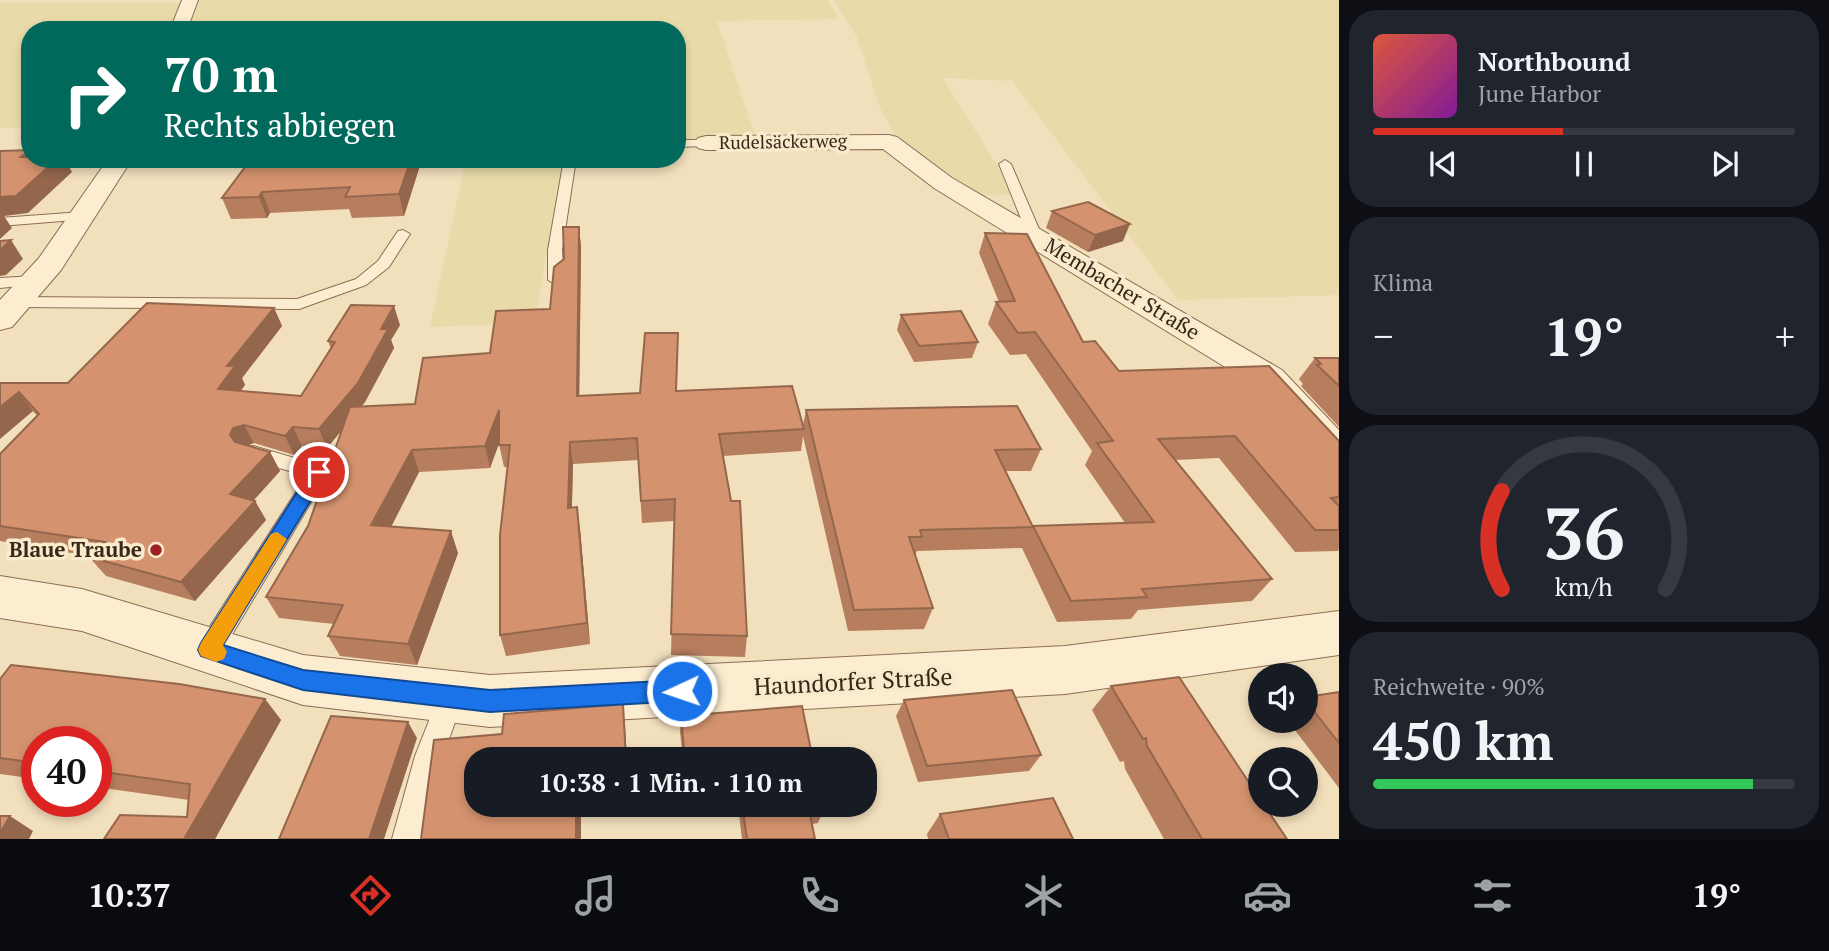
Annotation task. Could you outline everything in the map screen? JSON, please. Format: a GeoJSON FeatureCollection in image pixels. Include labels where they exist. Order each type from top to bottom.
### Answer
{"type":"FeatureCollection","features":[{"type":"Feature","properties":{"kind":"street"},"geometry":{"type":"LineString","coordinates":[[182,21],[190,0]]}},
{"type":"Feature","properties":{"kind":"street","name":"Rudelsäckerweg"},"geometry":{"type":"LineString","coordinates":[[706,143],[889,142]]}},
{"type":"Feature","properties":{"kind":"street","name":"Membacher Straße"},"geometry":{"type":"LineString","coordinates":[[889,142],[922,169],[1269,378],[1339,455]]}},
{"type":"Feature","properties":{"kind":"street"},"geometry":{"type":"LineString","coordinates":[[13,296],[82,216],[114,168]]}},
{"type":"Feature","properties":{"kind":"street","name":"Haundorfer Straße"},"geometry":{"type":"LineString","coordinates":[[0,597],[82,610],[303,680],[490,701],[1065,670],[1339,633]]}},
{"type":"Feature","properties":{"kind":"lane","name":"Rudelsäckerweg"},"geometry":{"type":"LineString","coordinates":[[686,144],[706,143]]}},
{"type":"Feature","properties":{"kind":"lane"},"geometry":{"type":"LineString","coordinates":[[1006,164],[1035,236]]}},
{"type":"Feature","properties":{"kind":"lane"},"geometry":{"type":"LineString","coordinates":[[556,280],[555,250],[569,168]]}},
{"type":"Feature","properties":{"kind":"lane"},"geometry":{"type":"LineString","coordinates":[[0,222],[82,216]]}},
{"type":"Feature","properties":{"kind":"lane"},"geometry":{"type":"LineString","coordinates":[[13,296],[299,304],[361,282],[384,264],[403,234]]}},
{"type":"Feature","properties":{"kind":"lane"},"geometry":{"type":"LineString","coordinates":[[209,650],[319,472],[253,453]]}},
{"type":"Feature","properties":{"kind":"lane"},"geometry":{"type":"LineString","coordinates":[[407,839],[429,756],[452,696]]}},
{"type":"Feature","properties":{"kind":"shaded area"},"geometry":{"type":"Polygon","coordinates":[[[196,0],[827,0],[839,19],[717,21],[755,136],[686,139],[686,21],[187,21],[196,0]]]}},
{"type":"Feature","properties":{"kind":"shaded area"},"geometry":{"type":"Polygon","coordinates":[[[833,0],[1339,0],[1339,295],[1178,300],[1012,81],[943,78],[1015,195],[975,196],[898,141],[880,108],[857,37],[833,0]]]}},
{"type":"Feature","properties":{"kind":"shaded area"},"geometry":{"type":"Polygon","coordinates":[[[0,3],[183,4],[176,21],[21,21],[21,127],[0,128],[0,3]]]}},
{"type":"Feature","properties":{"kind":"shaded area"},"geometry":{"type":"Polygon","coordinates":[[[464,168],[561,168],[535,323],[430,327],[464,168]]]}},
{"type":"Feature","properties":{"kind":"building"},"geometry":{"type":"Polygon","coordinates":[[[21,150],[21,168],[47,168],[16,196],[0,197],[0,151],[21,150]]]}},
{"type":"Feature","properties":{"kind":"building"},"geometry":{"type":"Polygon","coordinates":[[[244,168],[408,168],[399,194],[345,197],[350,187],[262,192],[259,197],[222,198],[244,168]]]}},
{"type":"Feature","properties":{"kind":"building"},"geometry":{"type":"Polygon","coordinates":[[[1088,202],[1130,224],[1095,235],[1052,211],[1088,202]]]}},
{"type":"Feature","properties":{"kind":"building"},"geometry":{"type":"Polygon","coordinates":[[[563,227],[579,227],[577,396],[640,393],[645,333],[678,333],[676,391],[792,386],[804,429],[719,434],[731,501],[740,501],[747,636],[671,634],[675,499],[641,501],[637,438],[570,442],[568,508],[577,507],[587,623],[500,635],[500,535],[510,445],[499,445],[499,410],[485,446],[412,450],[371,525],[451,531],[408,644],[328,636],[343,605],[266,597],[308,526],[350,407],[415,404],[423,358],[490,353],[496,311],[550,309],[554,267],[564,259],[563,227]]]}},
{"type":"Feature","properties":{"kind":"building"},"geometry":{"type":"Polygon","coordinates":[[[985,233],[1027,234],[1083,342],[1095,341],[1119,371],[1269,366],[1339,441],[1339,497],[1331,498],[1339,506],[1339,530],[1315,530],[1235,436],[1158,439],[1272,579],[1142,589],[1147,597],[1071,601],[1033,526],[1154,522],[1097,443],[1113,441],[1035,332],[1018,333],[996,302],[1015,301],[985,233]]]}},
{"type":"Feature","properties":{"kind":"building"},"geometry":{"type":"Polygon","coordinates":[[[11,240],[0,250],[0,241],[11,240]]]}},
{"type":"Feature","properties":{"kind":"building"},"geometry":{"type":"Polygon","coordinates":[[[147,303],[274,308],[227,366],[235,366],[218,389],[301,396],[335,342],[328,341],[351,305],[394,306],[381,329],[388,329],[358,383],[319,429],[293,427],[285,436],[244,425],[233,428],[230,435],[235,442],[270,452],[230,494],[255,501],[181,582],[89,557],[105,542],[0,526],[0,454],[39,414],[19,392],[0,407],[0,383],[68,383],[147,303]]]}},
{"type":"Feature","properties":{"kind":"building"},"geometry":{"type":"Polygon","coordinates":[[[961,311],[978,342],[919,346],[901,315],[961,311]]]}},
{"type":"Feature","properties":{"kind":"building"},"geometry":{"type":"Polygon","coordinates":[[[1315,358],[1339,358],[1339,386],[1317,365],[1321,364],[1315,358]]]}},
{"type":"Feature","properties":{"kind":"building"},"geometry":{"type":"Polygon","coordinates":[[[1017,406],[1041,449],[995,450],[1033,527],[920,530],[922,537],[909,537],[933,608],[854,610],[806,410],[1017,406]]]}},
{"type":"Feature","properties":{"kind":"building"},"geometry":{"type":"Polygon","coordinates":[[[11,665],[179,684],[265,699],[184,839],[104,839],[120,815],[187,817],[190,784],[112,773],[112,726],[21,726],[21,761],[0,758],[0,679],[11,665]]]}},
{"type":"Feature","properties":{"kind":"building"},"geometry":{"type":"Polygon","coordinates":[[[1179,677],[1248,781],[1248,817],[1272,817],[1287,839],[1202,839],[1147,746],[1146,738],[1143,739],[1111,686],[1179,677]]]}},
{"type":"Feature","properties":{"kind":"building"},"geometry":{"type":"Polygon","coordinates":[[[1012,690],[1041,755],[927,766],[904,700],[1012,690]]]}},
{"type":"Feature","properties":{"kind":"building"},"geometry":{"type":"Polygon","coordinates":[[[1339,692],[1339,743],[1318,716],[1318,695],[1339,692]]]}},
{"type":"Feature","properties":{"kind":"building"},"geometry":{"type":"Polygon","coordinates":[[[623,704],[625,747],[464,747],[464,817],[576,817],[576,839],[421,839],[434,740],[502,734],[504,714],[623,704]]]}},
{"type":"Feature","properties":{"kind":"building"},"geometry":{"type":"Polygon","coordinates":[[[802,706],[810,747],[684,747],[681,716],[802,706]]]}},
{"type":"Feature","properties":{"kind":"building"},"geometry":{"type":"Polygon","coordinates":[[[331,716],[408,722],[369,839],[279,839],[331,716]]]}},
{"type":"Feature","properties":{"kind":"building"},"geometry":{"type":"Polygon","coordinates":[[[1053,798],[1073,839],[949,839],[940,814],[1053,798]]]}},
{"type":"Feature","properties":{"kind":"building"},"geometry":{"type":"Polygon","coordinates":[[[0,816],[10,816],[0,833],[0,816]]]}},
{"type":"Feature","properties":{"kind":"building"},"geometry":{"type":"Polygon","coordinates":[[[744,817],[810,817],[815,839],[747,839],[744,817]]]}},
{"type":"Feature","properties":{"kind":"slow traffic"},"geometry":{"type":"LineString","coordinates":[[216,652],[209,650],[277,539]]}},
{"type":"Feature","properties":{"kind":"place","name":"Blaue Traube"},"geometry":{"type":"Point","coordinates":[156,550]}},
{"type":"Feature","properties":{"kind":"route"},"geometry":{"type":"LineString","coordinates":[[319,472],[209,650],[303,680],[490,701],[682,691]]}}]}
